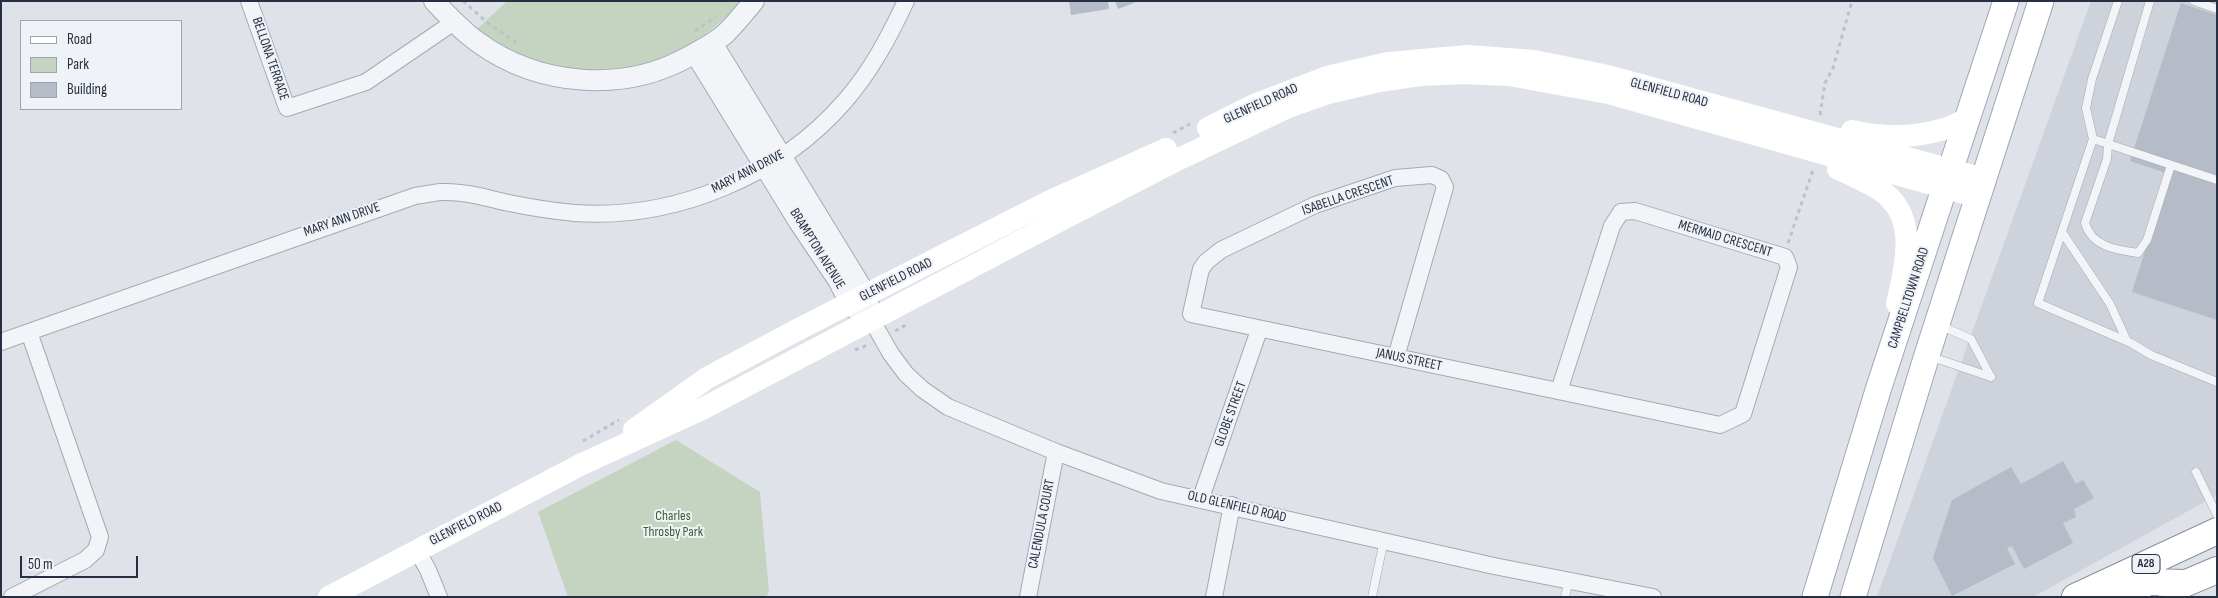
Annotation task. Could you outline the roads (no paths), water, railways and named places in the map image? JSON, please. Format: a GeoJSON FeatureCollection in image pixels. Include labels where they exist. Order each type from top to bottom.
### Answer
{"type":"FeatureCollection","features":[{"type":"Feature","properties":{"kind":"highway","name":"A28"},"geometry":{"type":"LineString","coordinates":[[2076,597],[2217,530]]}},
{"type":"Feature","properties":{"kind":"highway","name":"A28"},"geometry":{"type":"LineString","coordinates":[[2156,597],[2217,570]]}},
{"type":"Feature","properties":{"kind":"highway"},"geometry":{"type":"LineString","coordinates":[[2117,597],[2149,582],[2185,583]]}},
{"type":"Feature","properties":{"kind":"main road","name":"CAMPBELLTOWN ROAD"},"geometry":{"type":"LineString","coordinates":[[1815,597],[1879,387],[2006,1]]}},
{"type":"Feature","properties":{"kind":"main road"},"geometry":{"type":"LineString","coordinates":[[1853,597],[1927,355],[2041,1]]}},
{"type":"Feature","properties":{"kind":"main road","name":"GLENFIELD ROAD"},"geometry":{"type":"LineString","coordinates":[[604,453],[657,412],[707,378],[1048,202],[1125,169],[1254,105],[1327,77],[1388,63],[1468,56],[1534,61],[1608,76],[1981,188]]}},
{"type":"Feature","properties":{"kind":"main road","name":"GLENFIELD ROAD"},"geometry":{"type":"LineString","coordinates":[[329,597],[604,453],[702,409],[1168,165],[1288,107],[1328,93],[1379,81],[1420,75],[1463,73],[1509,75],[1608,93],[1761,138],[1947,179]]}},
{"type":"Feature","properties":{"kind":"main road"},"geometry":{"type":"LineString","coordinates":[[1666,92],[1727,98],[1862,134],[1884,136],[1945,130],[1968,118]]}},
{"type":"Feature","properties":{"kind":"main road"},"geometry":{"type":"LineString","coordinates":[[1761,138],[1840,170],[1880,190],[1895,204],[1902,217],[1905,225],[1907,256],[1879,387]]}},
{"type":"Feature","properties":{"kind":"street","name":"BELLONA TERRACE"},"geometry":{"type":"LineString","coordinates":[[249,1],[287,108],[366,82],[454,22]]}},
{"type":"Feature","properties":{"kind":"street"},"geometry":{"type":"LineString","coordinates":[[434,1],[454,22],[480,44],[520,66],[543,74],[610,80],[632,78],[673,65],[698,44],[726,33],[754,1]]}},
{"type":"Feature","properties":{"kind":"street","name":"MARY ANN DRIVE"},"geometry":{"type":"LineString","coordinates":[[1,342],[415,196],[442,192],[473,195],[555,211],[616,213],[676,204],[728,185],[773,161],[814,133],[845,101],[874,62],[906,1]]}},
{"type":"Feature","properties":{"kind":"street","name":"BRAMPTON AVENUE"},"geometry":{"type":"LineString","coordinates":[[698,44],[858,299],[852,307],[871,319]]}},
{"type":"Feature","properties":{"kind":"street","name":"ISABELLA CRESCENT"},"geometry":{"type":"LineString","coordinates":[[1259,330],[1191,314],[1201,269],[1206,262],[1221,250],[1315,205],[1395,178],[1432,175],[1441,179],[1445,187],[1396,357]]}},
{"type":"Feature","properties":{"kind":"street","name":"MERMAID CRESCENT"},"geometry":{"type":"LineString","coordinates":[[1635,211],[1785,257],[1789,267],[1743,414],[1736,419],[1720,426],[1559,391],[1612,226],[1621,212],[1635,211]]}},
{"type":"Feature","properties":{"kind":"street","name":"OLD GLENFIELD ROAD"},"geometry":{"type":"LineString","coordinates":[[871,319],[890,354],[906,374],[922,389],[948,407],[1056,452],[1161,491],[1201,498],[1384,540],[1653,597]]}},
{"type":"Feature","properties":{"kind":"street","name":"JANUS STREET"},"geometry":{"type":"LineString","coordinates":[[1259,330],[1297,336],[1559,391]]}},
{"type":"Feature","properties":{"kind":"street","name":"GLOBE STREET"},"geometry":{"type":"LineString","coordinates":[[1201,498],[1259,330]]}},
{"type":"Feature","properties":{"kind":"street"},"geometry":{"type":"LineString","coordinates":[[12,597],[85,560],[96,550],[100,537],[29,332]]}},
{"type":"Feature","properties":{"kind":"street","name":"CALENDULA COURT"},"geometry":{"type":"LineString","coordinates":[[1028,597],[1056,452]]}},
{"type":"Feature","properties":{"kind":"street"},"geometry":{"type":"LineString","coordinates":[[1214,597],[1232,505]]}},
{"type":"Feature","properties":{"kind":"street"},"geometry":{"type":"LineString","coordinates":[[417,550],[439,597]]}},
{"type":"Feature","properties":{"kind":"lane"},"geometry":{"type":"LineString","coordinates":[[2118,1],[2092,79],[2086,108],[2094,139],[2038,303],[2127,341],[2151,355],[2217,382]]}},
{"type":"Feature","properties":{"kind":"lane"},"geometry":{"type":"LineString","coordinates":[[2150,1],[2108,144],[2107,160],[2085,223],[2087,231],[2096,242],[2105,246],[2138,253],[2145,246],[2171,166]]}},
{"type":"Feature","properties":{"kind":"lane"},"geometry":{"type":"LineString","coordinates":[[2194,1],[2217,9]]}},
{"type":"Feature","properties":{"kind":"lane"},"geometry":{"type":"LineString","coordinates":[[2094,139],[2217,180]]}},
{"type":"Feature","properties":{"kind":"lane"},"geometry":{"type":"LineString","coordinates":[[2062,232],[2110,304],[2127,341]]}},
{"type":"Feature","properties":{"kind":"lane"},"geometry":{"type":"LineString","coordinates":[[1927,355],[1991,377],[1970,339],[1938,325]]}},
{"type":"Feature","properties":{"kind":"lane"},"geometry":{"type":"LineString","coordinates":[[2196,472],[2217,515]]}},
{"type":"Feature","properties":{"kind":"lane"},"geometry":{"type":"LineString","coordinates":[[1372,597],[1384,540]]}},
{"type":"Feature","properties":{"kind":"lane"},"geometry":{"type":"LineString","coordinates":[[1565,597],[1568,580]]}},
{"type":"Feature","properties":{"kind":"park label","name":"Charles Throsby Park"},"geometry":{"type":"Point","coordinates":[673,524]}}]}
